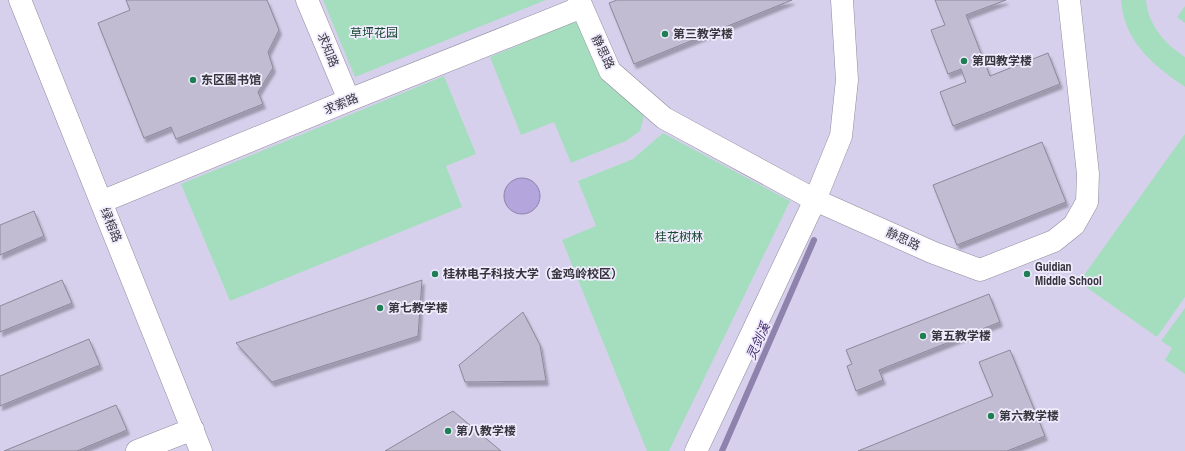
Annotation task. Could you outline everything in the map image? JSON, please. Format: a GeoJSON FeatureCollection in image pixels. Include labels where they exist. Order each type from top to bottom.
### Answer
{"type":"FeatureCollection","features":[{"type":"Feature","properties":{"kind":"lane","name":"绿榕路"},"geometry":{"type":"LineString","coordinates":[[20,0],[201,451]]}},
{"type":"Feature","properties":{"kind":"lane","name":"求知路"},"geometry":{"type":"LineString","coordinates":[[307,0],[349,100]]}},
{"type":"Feature","properties":{"kind":"lane"},"geometry":{"type":"LineString","coordinates":[[696,451],[814,200],[841,136],[847,80],[842,0]]}},
{"type":"Feature","properties":{"kind":"lane","name":"静思路"},"geometry":{"type":"LineString","coordinates":[[581,4],[610,71],[664,118],[814,200],[934,253],[980,270],[1054,242],[1074,225],[1087,202],[1088,174],[1070,0]]}},
{"type":"Feature","properties":{"kind":"lane","name":"求索路"},"geometry":{"type":"LineString","coordinates":[[101,202],[581,4]]}},
{"type":"Feature","properties":{"kind":"lane"},"geometry":{"type":"LineString","coordinates":[[137,451],[192,429]]}},
{"type":"Feature","properties":{"kind":"shaded area","name":"桂林电子科技大学（金鸡岭校区）"},"geometry":{"type":"Polygon","coordinates":[[[0,0],[1185,0],[1185,451],[0,451],[0,0]]]}},
{"type":"Feature","properties":{"kind":"shaded area"},"geometry":{"type":"Polygon","coordinates":[[[526,178],[535,183],[539,189],[539,203],[535,209],[526,214],[518,214],[509,209],[505,203],[504,192],[509,183],[515,179],[526,178]]]}},
{"type":"Feature","properties":{"kind":"green space","name":"草坪花园"},"geometry":{"type":"Polygon","coordinates":[[[323,0],[546,0],[355,77],[323,0]]]}},
{"type":"Feature","properties":{"kind":"green space"},"geometry":{"type":"Polygon","coordinates":[[[1121,0],[1146,0],[1147,9],[1154,26],[1164,40],[1185,57],[1185,87],[1151,61],[1142,51],[1128,28],[1123,15],[1121,0]]]}},
{"type":"Feature","properties":{"kind":"green space"},"geometry":{"type":"Polygon","coordinates":[[[1185,6],[1185,23],[1177,17],[1185,6]]]}},
{"type":"Feature","properties":{"kind":"green space"},"geometry":{"type":"Polygon","coordinates":[[[579,20],[602,76],[644,116],[640,131],[626,141],[571,163],[554,122],[521,135],[490,57],[579,20]]]}},
{"type":"Feature","properties":{"kind":"green space"},"geometry":{"type":"Polygon","coordinates":[[[444,76],[476,154],[446,166],[462,207],[230,301],[181,184],[444,76]]]}},
{"type":"Feature","properties":{"kind":"green space","name":"桂花树林"},"geometry":{"type":"Polygon","coordinates":[[[663,133],[790,201],[669,451],[647,451],[562,240],[596,226],[578,181],[633,159],[663,133]]]}},
{"type":"Feature","properties":{"kind":"green space"},"geometry":{"type":"Polygon","coordinates":[[[1185,134],[1185,297],[1157,337],[1079,282],[1185,134]]]}},
{"type":"Feature","properties":{"kind":"green space"},"geometry":{"type":"Polygon","coordinates":[[[1185,308],[1185,374],[1165,360],[1172,348],[1161,341],[1185,308]]]}},
{"type":"Feature","properties":{"kind":"building","name":"东区图书馆"},"geometry":{"type":"Polygon","coordinates":[[[126,0],[267,0],[279,30],[268,52],[273,68],[258,92],[263,104],[176,139],[171,127],[144,138],[98,23],[130,10],[126,0]]]}},
{"type":"Feature","properties":{"kind":"building","name":"第三教学楼"},"geometry":{"type":"Polygon","coordinates":[[[617,0],[792,0],[634,64],[609,3],[617,0]]]}},
{"type":"Feature","properties":{"kind":"building","name":"第四教学楼"},"geometry":{"type":"Polygon","coordinates":[[[935,0],[1006,0],[966,15],[990,76],[1048,53],[1060,84],[953,126],[940,92],[966,82],[961,69],[948,74],[931,30],[945,25],[935,0]]]}},
{"type":"Feature","properties":{"kind":"building"},"geometry":{"type":"Polygon","coordinates":[[[1042,142],[1066,202],[957,245],[933,185],[1042,142]]]}},
{"type":"Feature","properties":{"kind":"building"},"geometry":{"type":"Polygon","coordinates":[[[34,211],[44,236],[0,255],[0,225],[34,211]]]}},
{"type":"Feature","properties":{"kind":"building"},"geometry":{"type":"Polygon","coordinates":[[[62,280],[72,303],[0,332],[0,306],[62,280]]]}},
{"type":"Feature","properties":{"kind":"building","name":"第七教学楼"},"geometry":{"type":"Polygon","coordinates":[[[422,280],[418,336],[272,382],[236,343],[422,280]]]}},
{"type":"Feature","properties":{"kind":"building","name":"第五教学楼"},"geometry":{"type":"Polygon","coordinates":[[[989,294],[1000,322],[879,370],[883,380],[856,391],[847,366],[852,364],[846,350],[989,294]]]}},
{"type":"Feature","properties":{"kind":"building"},"geometry":{"type":"Polygon","coordinates":[[[523,312],[540,345],[546,381],[465,382],[459,365],[523,312]]]}},
{"type":"Feature","properties":{"kind":"building"},"geometry":{"type":"Polygon","coordinates":[[[89,339],[100,365],[0,406],[0,376],[89,339]]]}},
{"type":"Feature","properties":{"kind":"building","name":"第六教学楼"},"geometry":{"type":"Polygon","coordinates":[[[1010,350],[1045,436],[1007,451],[858,451],[993,396],[979,362],[1010,350]]]}},
{"type":"Feature","properties":{"kind":"building"},"geometry":{"type":"Polygon","coordinates":[[[116,405],[127,430],[77,451],[4,451],[116,405]]]}},
{"type":"Feature","properties":{"kind":"building","name":"第八教学楼"},"geometry":{"type":"Polygon","coordinates":[[[453,411],[501,451],[385,451],[453,411]]]}},
{"type":"Feature","properties":{"kind":"waterway","name":"灵剑溪"},"geometry":{"type":"LineString","coordinates":[[722,451],[814,240]]}},
{"type":"Feature","properties":{"kind":"place","name":"第三教学楼"},"geometry":{"type":"Point","coordinates":[665,34]}},
{"type":"Feature","properties":{"kind":"place","name":"第四教学楼"},"geometry":{"type":"Point","coordinates":[964,61]}},
{"type":"Feature","properties":{"kind":"place","name":"东区图书馆"},"geometry":{"type":"Point","coordinates":[193,80]}},
{"type":"Feature","properties":{"kind":"place","name":"桂林电子科技大学（金鸡岭校区）"},"geometry":{"type":"Point","coordinates":[435,274]}},
{"type":"Feature","properties":{"kind":"place","name":"Guidian Middle School"},"geometry":{"type":"Point","coordinates":[1027,274]}},
{"type":"Feature","properties":{"kind":"place","name":"第七教学楼"},"geometry":{"type":"Point","coordinates":[380,308]}},
{"type":"Feature","properties":{"kind":"place","name":"第五教学楼"},"geometry":{"type":"Point","coordinates":[923,336]}},
{"type":"Feature","properties":{"kind":"place","name":"第六教学楼"},"geometry":{"type":"Point","coordinates":[991,416]}},
{"type":"Feature","properties":{"kind":"place","name":"第八教学楼"},"geometry":{"type":"Point","coordinates":[448,431]}}]}
